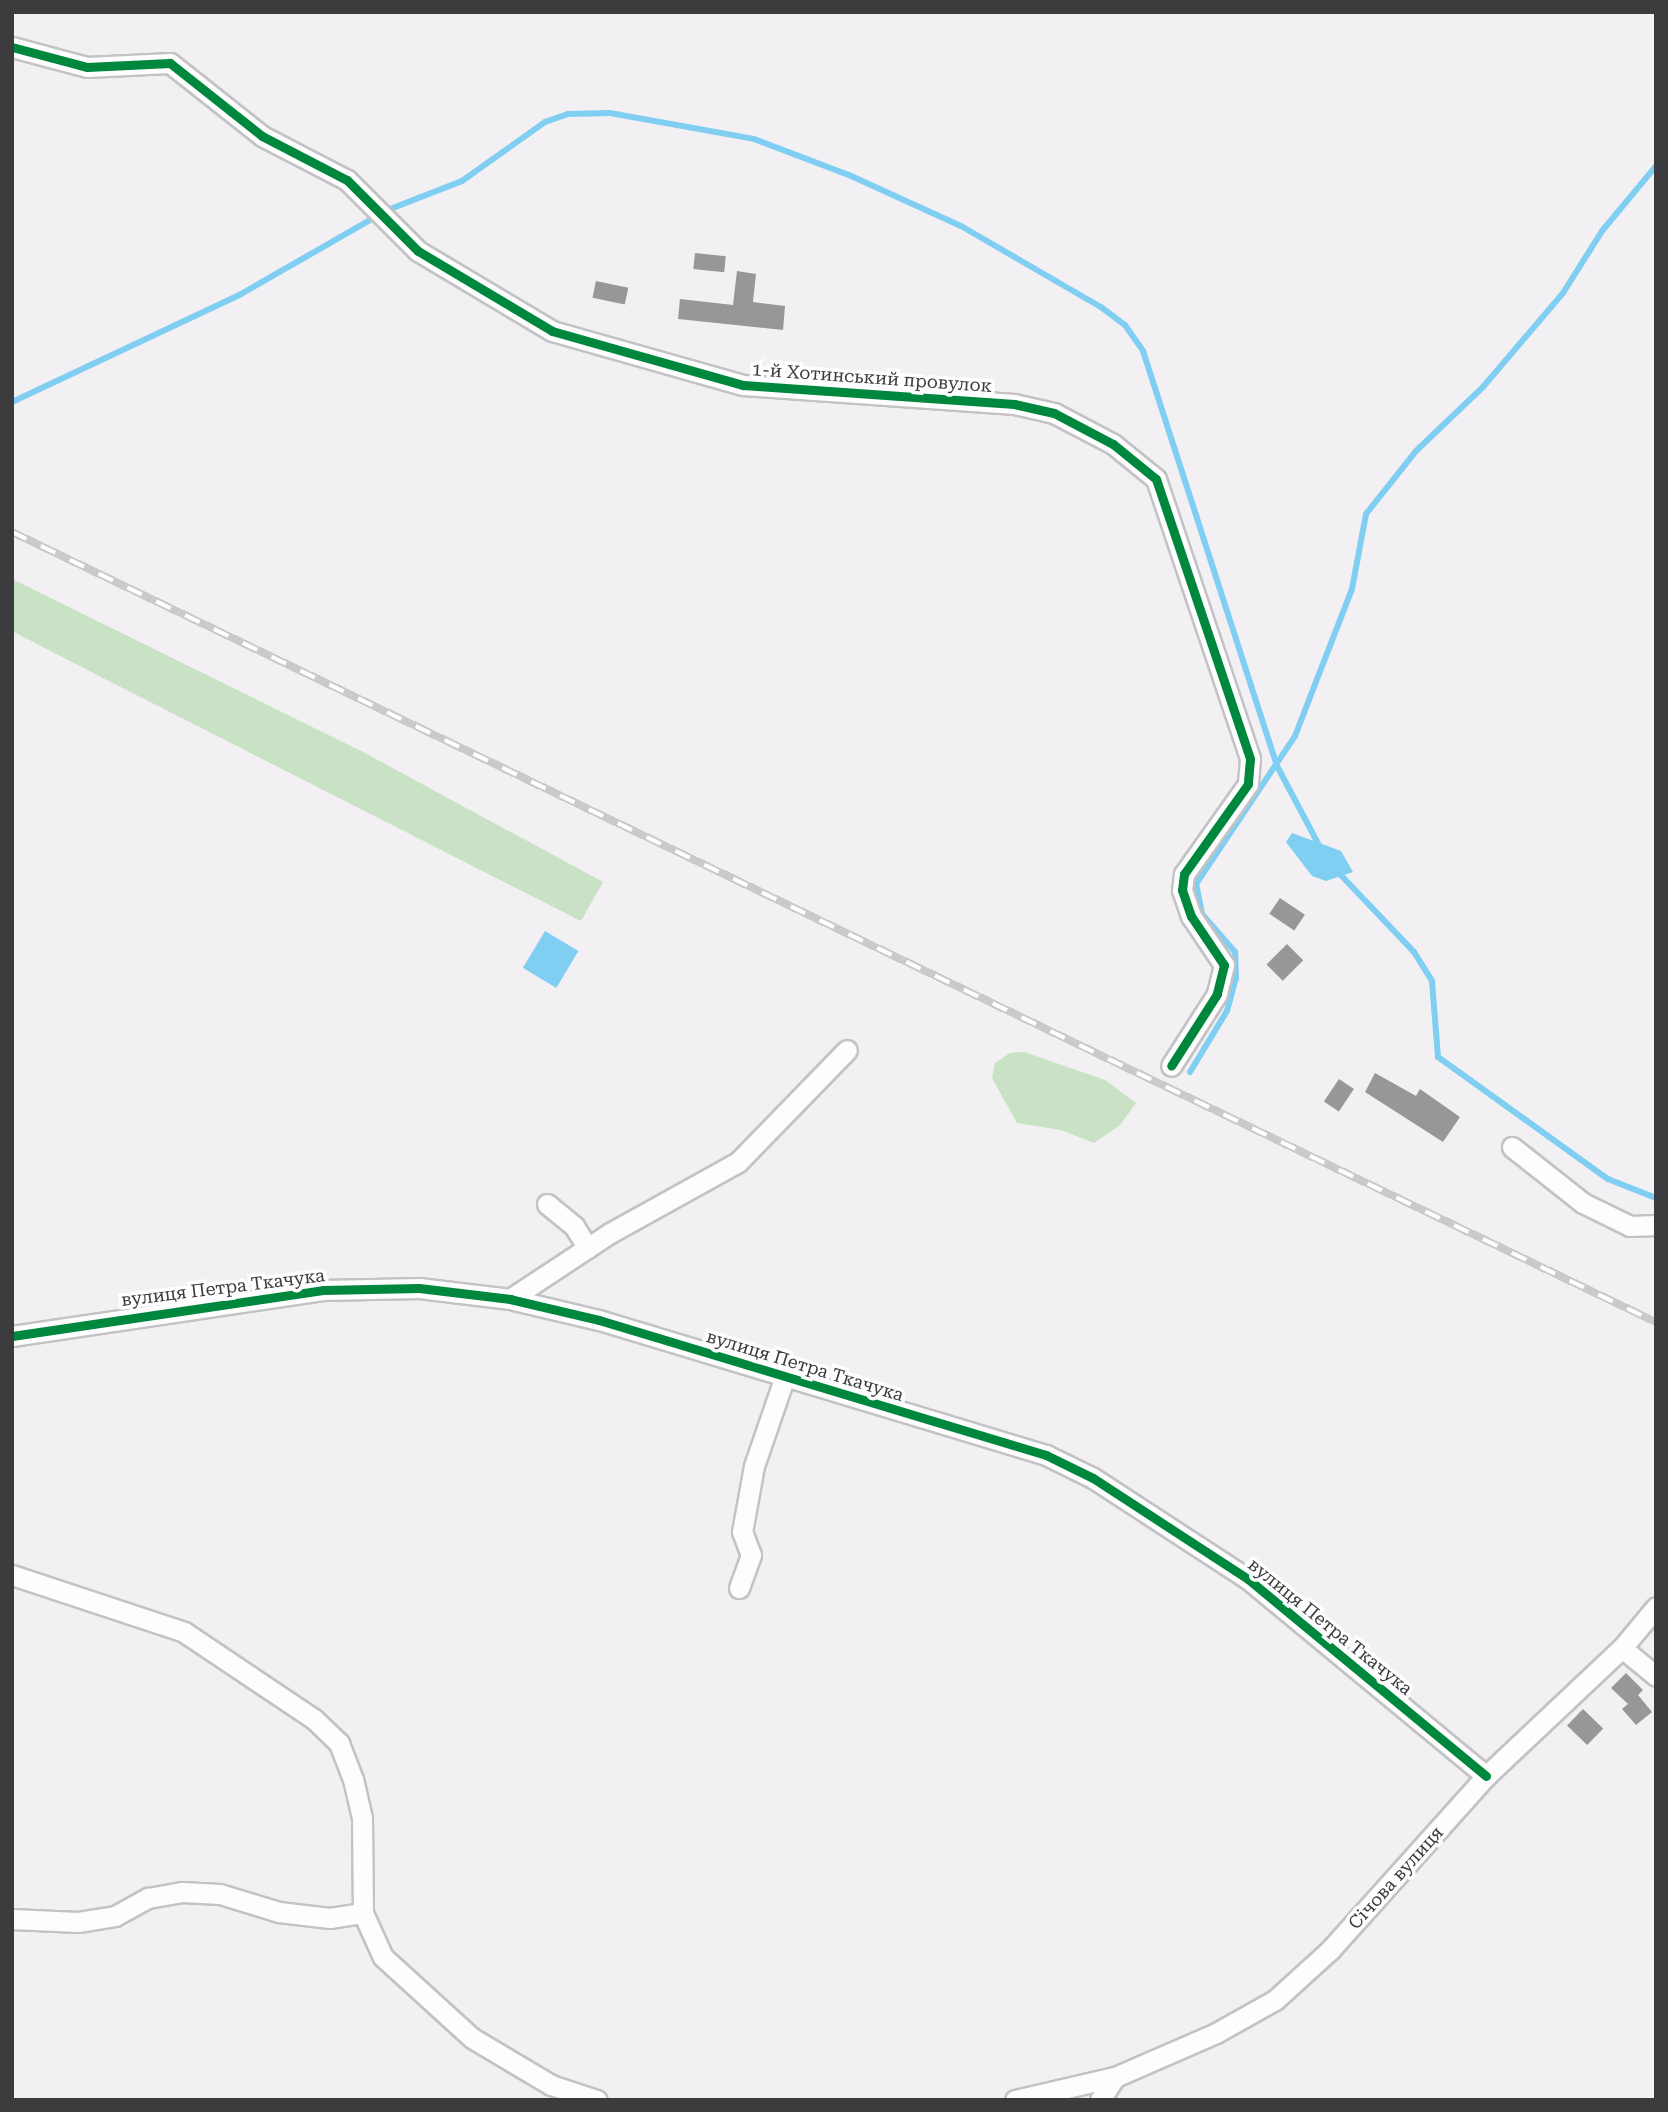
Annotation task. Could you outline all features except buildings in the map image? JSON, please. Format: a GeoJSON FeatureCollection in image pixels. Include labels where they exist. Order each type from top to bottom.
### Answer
{"type":"FeatureCollection","features":[{"type":"Feature","properties":{"kind":"street","name":"1-й Хотинський провулок"},"geometry":{"type":"LineString","coordinates":[[12,47],[88,67],[170,63],[262,136],[347,180],[418,251],[552,331],[743,385],[1041,410],[1113,444],[1156,479],[1250,759],[1248,784],[1184,874],[1182,890],[1191,916],[1224,965],[1217,994],[1171,1066]]}},
{"type":"Feature","properties":{"kind":"street"},"geometry":{"type":"LineString","coordinates":[[510,1299],[588,1248],[738,1162],[847,1050]]}},
{"type":"Feature","properties":{"kind":"street"},"geometry":{"type":"LineString","coordinates":[[1512,1147],[1583,1203],[1630,1226],[1656,1225]]}},
{"type":"Feature","properties":{"kind":"street"},"geometry":{"type":"LineString","coordinates":[[547,1204],[574,1226],[588,1248]]}},
{"type":"Feature","properties":{"kind":"street","name":"вулиця Петра Ткачука"},"geometry":{"type":"LineString","coordinates":[[12,1336],[323,1290],[419,1288],[510,1299],[785,1376],[1046,1455],[1093,1478],[1248,1579],[1486,1776]]}},
{"type":"Feature","properties":{"kind":"street"},"geometry":{"type":"LineString","coordinates":[[740,1588],[751,1555],[742,1532],[754,1466],[785,1376]]}},
{"type":"Feature","properties":{"kind":"street"},"geometry":{"type":"LineString","coordinates":[[12,1575],[184,1632],[314,1718],[339,1743],[353,1779],[362,1818],[363,1913],[383,1957],[472,2038],[551,2085],[597,2100]]}},
{"type":"Feature","properties":{"kind":"street","name":"Січова вулиця"},"geometry":{"type":"LineString","coordinates":[[1015,2100],[1064,2094],[1115,2077],[1216,2034],[1275,2000],[1330,1950],[1486,1776],[1622,1648],[1656,1607]]}},
{"type":"Feature","properties":{"kind":"street"},"geometry":{"type":"LineString","coordinates":[[1622,1648],[1656,1676]]}},
{"type":"Feature","properties":{"kind":"street"},"geometry":{"type":"LineString","coordinates":[[12,1919],[90,1920],[182,1892],[220,1894],[279,1912],[330,1918],[363,1913]]}},
{"type":"Feature","properties":{"kind":"street"},"geometry":{"type":"LineString","coordinates":[[1100,2100],[1115,2077]]}},
{"type":"Feature","properties":{"kind":"green space"},"geometry":{"type":"Polygon","coordinates":[[[12,579],[363,752],[603,882],[581,921],[101,677],[12,631],[12,579]]]}},
{"type":"Feature","properties":{"kind":"green space"},"geometry":{"type":"Polygon","coordinates":[[[1024,1052],[1105,1080],[1136,1103],[1120,1125],[1094,1143],[1061,1130],[1017,1123],[992,1078],[995,1063],[1010,1053],[1024,1052]]]}},
{"type":"Feature","properties":{"kind":"water"},"geometry":{"type":"Polygon","coordinates":[[[1292,833],[1341,851],[1353,872],[1326,881],[1312,876],[1286,842],[1292,833]]]}},
{"type":"Feature","properties":{"kind":"water"},"geometry":{"type":"Polygon","coordinates":[[[545,931],[578,951],[556,988],[523,968],[545,931]]]}},
{"type":"Feature","properties":{"kind":"waterway"},"geometry":{"type":"LineString","coordinates":[[385,211],[462,181],[545,122],[568,114],[610,113],[754,139],[849,175],[961,226],[1101,307],[1125,325],[1143,351],[1276,764],[1320,847]]}},
{"type":"Feature","properties":{"kind":"waterway"},"geometry":{"type":"LineString","coordinates":[[1190,1072],[1227,1011],[1236,978],[1235,952],[1202,914],[1196,884],[1295,736],[1352,589],[1366,514],[1416,451],[1483,387],[1563,293],[1602,231],[1656,166]]}},
{"type":"Feature","properties":{"kind":"waterway"},"geometry":{"type":"LineString","coordinates":[[12,402],[241,294],[377,216]]}},
{"type":"Feature","properties":{"kind":"waterway"},"geometry":{"type":"LineString","coordinates":[[1336,870],[1414,952],[1432,981],[1438,1057],[1608,1179],[1656,1198]]}},
{"type":"Feature","properties":{"kind":"railway"},"geometry":{"type":"LineString","coordinates":[[12,532],[1656,1322]]}},
{"type":"Feature","properties":{"kind":"cycle path"},"geometry":{"type":"LineString","coordinates":[[12,47],[87,67],[170,63],[262,136],[347,180],[418,251],[552,331],[743,385],[1014,404],[1054,413],[1113,444],[1156,479],[1250,759],[1248,784],[1184,874],[1182,890],[1191,916],[1224,965],[1217,994],[1171,1066]]}},
{"type":"Feature","properties":{"kind":"cycle path"},"geometry":{"type":"LineString","coordinates":[[12,1336],[323,1290],[419,1288],[510,1299],[599,1320],[1046,1455],[1093,1478],[1248,1579],[1486,1776]]}}]}
